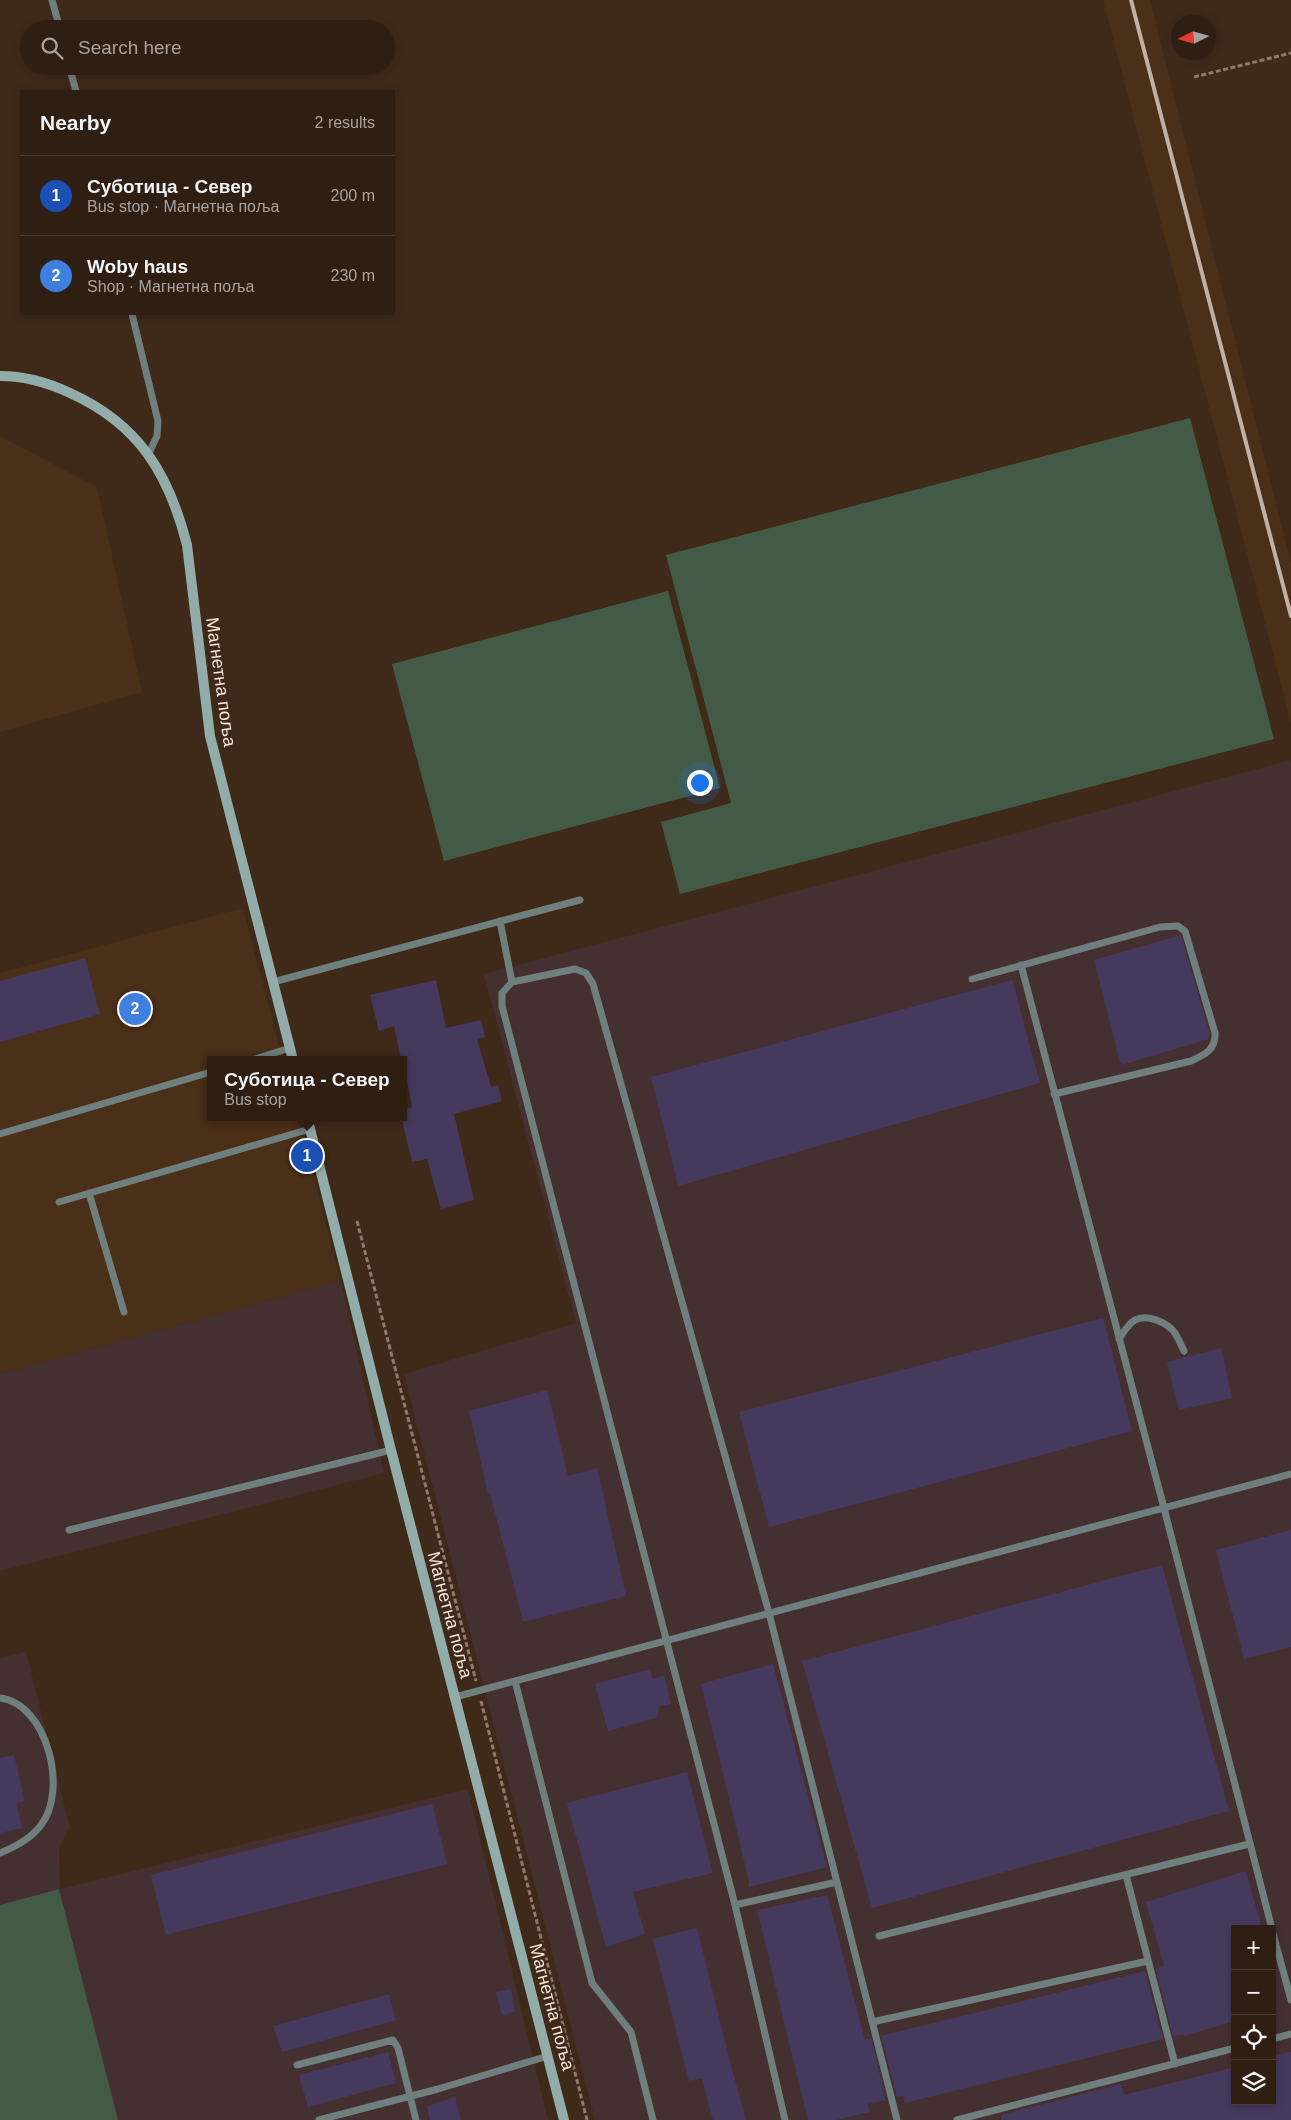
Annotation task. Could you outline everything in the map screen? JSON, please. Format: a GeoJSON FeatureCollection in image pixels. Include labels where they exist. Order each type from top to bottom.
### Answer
{"type":"FeatureCollection","features":[{"type":"Feature","properties":{"kind":"street","name":"Магнетна поља"},"geometry":{"type":"LineString","coordinates":[[0,376],[48,382],[110,414],[129,431],[148,453],[165,480],[180,518],[187,545],[210,736],[292,1056]]}},
{"type":"Feature","properties":{"kind":"street","name":"Магнетна поља"},"geometry":{"type":"LineString","coordinates":[[308,1121],[564,2120]]}},
{"type":"Feature","properties":{"kind":"lane"},"geometry":{"type":"LineString","coordinates":[[52,0],[58,20]]}},
{"type":"Feature","properties":{"kind":"lane"},"geometry":{"type":"LineString","coordinates":[[72,75],[76,90]]}},
{"type":"Feature","properties":{"kind":"lane"},"geometry":{"type":"LineString","coordinates":[[132,315],[158,421],[157,436],[148,453]]}},
{"type":"Feature","properties":{"kind":"lane"},"geometry":{"type":"LineString","coordinates":[[273,982],[580,900]]}},
{"type":"Feature","properties":{"kind":"lane"},"geometry":{"type":"LineString","coordinates":[[500,921],[512,982]]}},
{"type":"Feature","properties":{"kind":"lane"},"geometry":{"type":"LineString","coordinates":[[972,979],[1160,927],[1182,928],[1187,935],[1215,1034],[1214,1045],[1211,1049],[1201,1057],[1191,1060],[1054,1094]]}},
{"type":"Feature","properties":{"kind":"lane"},"geometry":{"type":"LineString","coordinates":[[1021,965],[1164,1508],[1271,1925]]}},
{"type":"Feature","properties":{"kind":"lane"},"geometry":{"type":"LineString","coordinates":[[785,2120],[735,1905],[502,1006],[502,992],[512,982],[574,969],[586,973],[593,984],[769,1613],[897,2120]]}},
{"type":"Feature","properties":{"kind":"lane"},"geometry":{"type":"LineString","coordinates":[[265,1056],[290,1048]]}},
{"type":"Feature","properties":{"kind":"lane"},"geometry":{"type":"LineString","coordinates":[[0,1134],[207,1073]]}},
{"type":"Feature","properties":{"kind":"lane"},"geometry":{"type":"LineString","coordinates":[[59,1202],[310,1129]]}},
{"type":"Feature","properties":{"kind":"lane"},"geometry":{"type":"LineString","coordinates":[[89,1193],[124,1312]]}},
{"type":"Feature","properties":{"kind":"lane"},"geometry":{"type":"LineString","coordinates":[[1119,1339],[1124,1330],[1135,1320],[1151,1319],[1167,1325],[1174,1332],[1184,1351]]}},
{"type":"Feature","properties":{"kind":"lane"},"geometry":{"type":"LineString","coordinates":[[68,1530],[391,1450]]}},
{"type":"Feature","properties":{"kind":"lane"},"geometry":{"type":"LineString","coordinates":[[455,1697],[1291,1474]]}},
{"type":"Feature","properties":{"kind":"lane"},"geometry":{"type":"LineString","coordinates":[[515,1681],[592,1982],[631,2032],[653,2120]]}},
{"type":"Feature","properties":{"kind":"lane"},"geometry":{"type":"LineString","coordinates":[[0,1698],[18,1704],[33,1715],[49,1752],[52,1770],[52,1791],[49,1809],[42,1824],[30,1837],[0,1853]]}},
{"type":"Feature","properties":{"kind":"lane"},"geometry":{"type":"LineString","coordinates":[[879,1936],[1249,1844]]}},
{"type":"Feature","properties":{"kind":"lane"},"geometry":{"type":"LineString","coordinates":[[1126,1875],[1175,2064]]}},
{"type":"Feature","properties":{"kind":"lane"},"geometry":{"type":"LineString","coordinates":[[735,1905],[837,1882]]}},
{"type":"Feature","properties":{"kind":"lane"},"geometry":{"type":"LineString","coordinates":[[1276,1944],[1291,2000]]}},
{"type":"Feature","properties":{"kind":"lane"},"geometry":{"type":"LineString","coordinates":[[872,2022],[1148,1961]]}},
{"type":"Feature","properties":{"kind":"lane"},"geometry":{"type":"LineString","coordinates":[[1276,2038],[1291,2034]]}},
{"type":"Feature","properties":{"kind":"lane"},"geometry":{"type":"LineString","coordinates":[[297,2065],[393,2040],[398,2048],[416,2120]]}},
{"type":"Feature","properties":{"kind":"lane"},"geometry":{"type":"LineString","coordinates":[[957,2120],[1231,2049]]}},
{"type":"Feature","properties":{"kind":"lane"},"geometry":{"type":"LineString","coordinates":[[319,2120],[548,2056]]}},
{"type":"Feature","properties":{"kind":"path"},"geometry":{"type":"LineString","coordinates":[[1194,78],[1291,53]]}},
{"type":"Feature","properties":{"kind":"path"},"geometry":{"type":"LineString","coordinates":[[357,1221],[479,1691],[587,2120]]}},
{"type":"Feature","properties":{"kind":"shaded area"},"geometry":{"type":"Polygon","coordinates":[[[1103,0],[1150,0],[1291,563],[1291,723],[1103,0]]]}},
{"type":"Feature","properties":{"kind":"shaded area"},"geometry":{"type":"Polygon","coordinates":[[[0,436],[97,487],[142,692],[0,732],[0,436]]]}},
{"type":"Feature","properties":{"kind":"shaded area"},"geometry":{"type":"Polygon","coordinates":[[[1291,760],[1291,2120],[595,2120],[404,1374],[576,1323],[484,974],[1291,760]]]}},
{"type":"Feature","properties":{"kind":"shaded area"},"geometry":{"type":"Polygon","coordinates":[[[243,908],[282,1056],[207,1056],[207,1121],[299,1121],[341,1281],[0,1374],[0,973],[243,908]]]}},
{"type":"Feature","properties":{"kind":"shaded area"},"geometry":{"type":"Polygon","coordinates":[[[341,1281],[384,1473],[0,1571],[0,1374],[341,1281]]]}},
{"type":"Feature","properties":{"kind":"shaded area"},"geometry":{"type":"Polygon","coordinates":[[[26,1652],[70,1828],[59,1847],[60,1889],[468,1789],[548,2120],[118,2120],[59,1889],[0,1905],[0,1658],[26,1652]]]}},
{"type":"Feature","properties":{"kind":"green space"},"geometry":{"type":"Polygon","coordinates":[[[1190,418],[1274,739],[680,894],[661,822],[731,803],[666,555],[1190,418]]]}},
{"type":"Feature","properties":{"kind":"green space"},"geometry":{"type":"Polygon","coordinates":[[[668,591],[720,788],[444,861],[392,664],[668,591]]]}},
{"type":"Feature","properties":{"kind":"green space"},"geometry":{"type":"Polygon","coordinates":[[[59,1889],[118,2120],[0,2120],[0,1905],[59,1889]]]}},
{"type":"Feature","properties":{"kind":"building"},"geometry":{"type":"Polygon","coordinates":[[[1181,935],[1210,1034],[1209,1039],[1121,1065],[1094,960],[1181,935]]]}},
{"type":"Feature","properties":{"kind":"building"},"geometry":{"type":"Polygon","coordinates":[[[85,958],[100,1014],[0,1042],[0,981],[85,958]]]}},
{"type":"Feature","properties":{"kind":"building"},"geometry":{"type":"Polygon","coordinates":[[[436,980],[446,1028],[481,1020],[485,1037],[477,1039],[491,1087],[498,1085],[502,1101],[454,1114],[474,1200],[441,1209],[427,1159],[412,1162],[403,1124],[403,1121],[407,1121],[407,1109],[412,1107],[407,1081],[407,1056],[400,1056],[394,1026],[379,1031],[370,995],[436,980]]]}},
{"type":"Feature","properties":{"kind":"building"},"geometry":{"type":"Polygon","coordinates":[[[1012,980],[1040,1083],[678,1186],[651,1077],[1012,980]]]}},
{"type":"Feature","properties":{"kind":"building"},"geometry":{"type":"Polygon","coordinates":[[[1103,1318],[1132,1431],[769,1527],[739,1412],[1103,1318]]]}},
{"type":"Feature","properties":{"kind":"building"},"geometry":{"type":"Polygon","coordinates":[[[1221,1348],[1232,1398],[1179,1410],[1167,1362],[1221,1348]]]}},
{"type":"Feature","properties":{"kind":"building"},"geometry":{"type":"Polygon","coordinates":[[[547,1390],[568,1476],[597,1468],[626,1596],[523,1622],[490,1493],[488,1493],[469,1411],[547,1390]]]}},
{"type":"Feature","properties":{"kind":"building"},"geometry":{"type":"Polygon","coordinates":[[[1291,1530],[1291,1647],[1244,1659],[1216,1550],[1291,1530]]]}},
{"type":"Feature","properties":{"kind":"building"},"geometry":{"type":"Polygon","coordinates":[[[1162,1565],[1229,1811],[872,1908],[802,1661],[1162,1565]]]}},
{"type":"Feature","properties":{"kind":"building"},"geometry":{"type":"Polygon","coordinates":[[[773,1664],[827,1867],[749,1887],[701,1684],[773,1664]]]}},
{"type":"Feature","properties":{"kind":"building"},"geometry":{"type":"Polygon","coordinates":[[[650,1669],[653,1679],[664,1675],[671,1704],[659,1706],[657,1718],[608,1731],[595,1684],[650,1669]]]}},
{"type":"Feature","properties":{"kind":"building"},"geometry":{"type":"Polygon","coordinates":[[[14,1755],[25,1801],[16,1803],[22,1828],[0,1833],[0,1758],[14,1755]]]}},
{"type":"Feature","properties":{"kind":"building"},"geometry":{"type":"Polygon","coordinates":[[[687,1772],[713,1873],[633,1892],[645,1934],[606,1947],[567,1803],[687,1772]]]}},
{"type":"Feature","properties":{"kind":"building"},"geometry":{"type":"Polygon","coordinates":[[[432,1804],[447,1864],[166,1935],[151,1875],[432,1804]]]}},
{"type":"Feature","properties":{"kind":"building"},"geometry":{"type":"Polygon","coordinates":[[[1246,1871],[1261,1925],[1231,1925],[1231,2022],[1184,2036],[1183,2034],[1173,2036],[1156,1969],[1164,1966],[1146,1902],[1246,1871]]]}},
{"type":"Feature","properties":{"kind":"building"},"geometry":{"type":"Polygon","coordinates":[[[827,1895],[865,2040],[871,2038],[886,2100],[867,2104],[870,2112],[836,2120],[808,2120],[757,1910],[827,1895]]]}},
{"type":"Feature","properties":{"kind":"building"},"geometry":{"type":"Polygon","coordinates":[[[697,1928],[746,2120],[713,2120],[702,2078],[689,2081],[653,1939],[697,1928]]]}},
{"type":"Feature","properties":{"kind":"building"},"geometry":{"type":"Polygon","coordinates":[[[1145,1971],[1163,2039],[905,2103],[903,2096],[897,2097],[881,2036],[1145,1971]]]}},
{"type":"Feature","properties":{"kind":"building"},"geometry":{"type":"Polygon","coordinates":[[[511,1989],[515,2012],[502,2015],[496,1992],[511,1989]]]}},
{"type":"Feature","properties":{"kind":"building"},"geometry":{"type":"Polygon","coordinates":[[[389,1994],[396,2020],[282,2052],[273,2026],[389,1994]]]}},
{"type":"Feature","properties":{"kind":"building"},"geometry":{"type":"Polygon","coordinates":[[[388,2052],[396,2083],[308,2107],[299,2075],[388,2052]]]}},
{"type":"Feature","properties":{"kind":"building"},"geometry":{"type":"Polygon","coordinates":[[[1291,2052],[1291,2120],[1001,2120],[1001,2115],[1121,2084],[1124,2095],[1231,2068],[1231,2105],[1276,2105],[1276,2055],[1291,2052]]]}},
{"type":"Feature","properties":{"kind":"building"},"geometry":{"type":"Polygon","coordinates":[[[455,2097],[461,2120],[430,2120],[427,2106],[455,2097]]]}},
{"type":"Feature","properties":{"kind":"railway"},"geometry":{"type":"LineString","coordinates":[[1131,0],[1291,616]]}},
{"type":"Feature","properties":{"kind":"place","name":"Woby haus"},"geometry":{"type":"Point","coordinates":[135,1009]}},
{"type":"Feature","properties":{"kind":"place","name":"Суботица - Север"},"geometry":{"type":"Point","coordinates":[307,1156]}}]}
